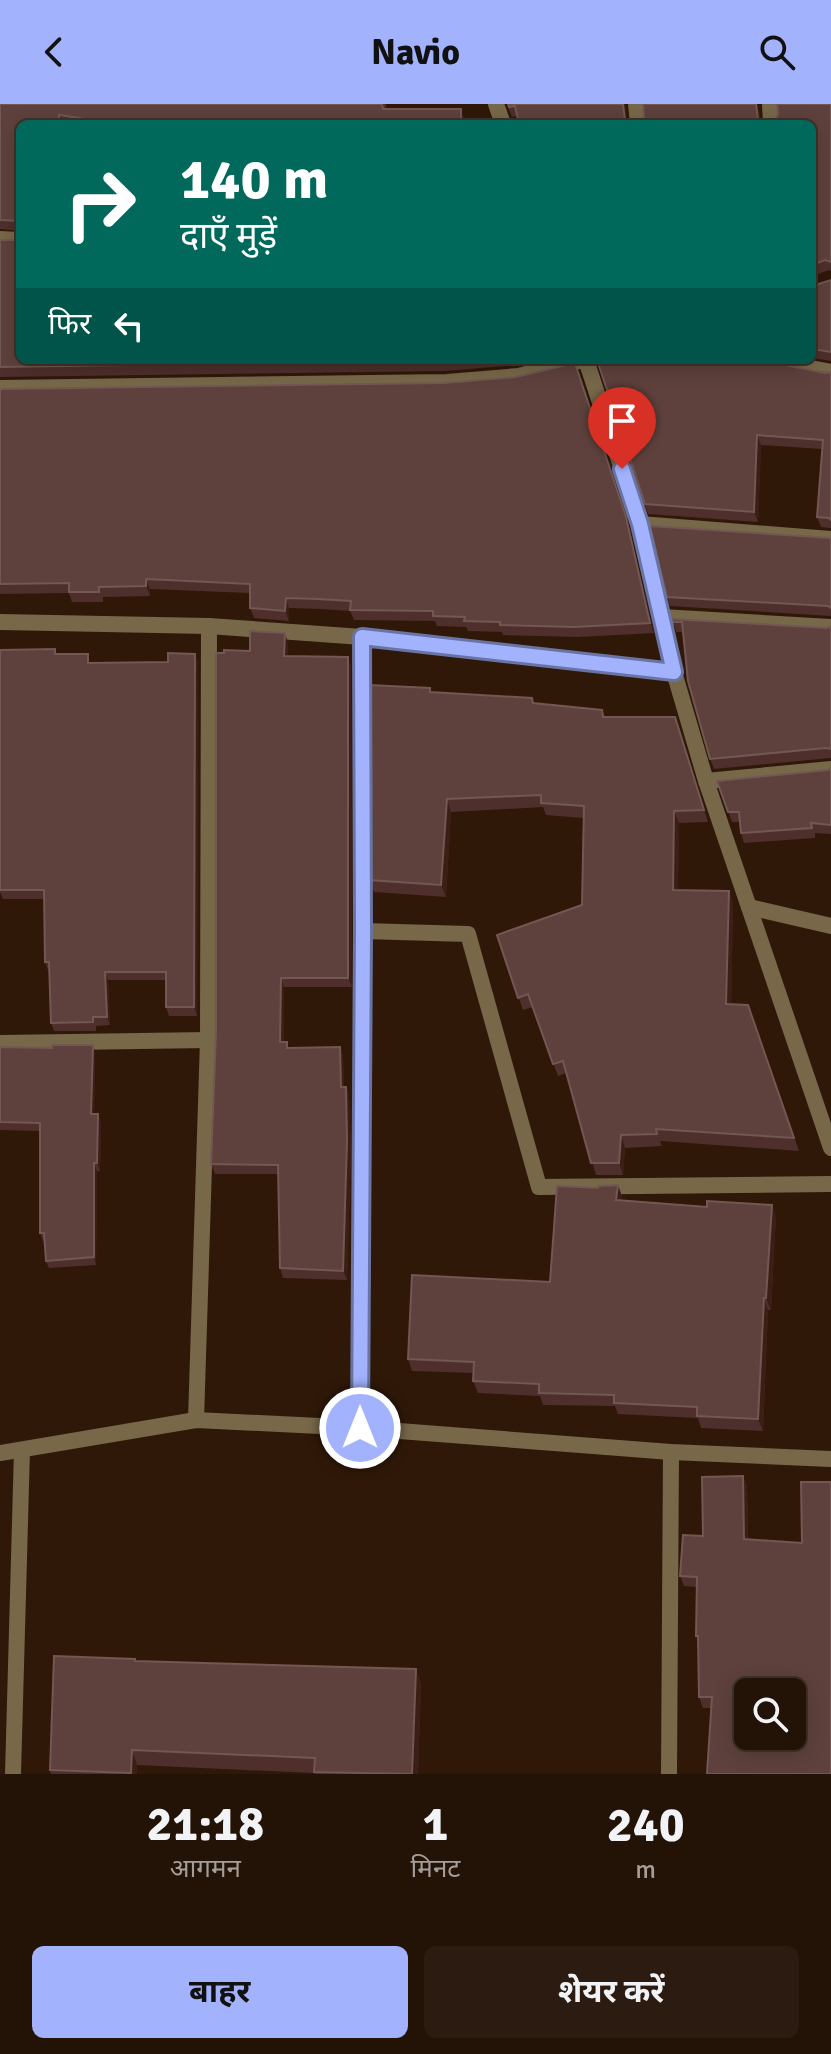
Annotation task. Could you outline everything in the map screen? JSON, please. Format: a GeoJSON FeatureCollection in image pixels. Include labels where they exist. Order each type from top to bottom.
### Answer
{"type":"FeatureCollection","features":[{"type":"Feature","properties":{"kind":"street"},"geometry":{"type":"LineString","coordinates":[[0,388],[447,382],[518,376],[568,364]]}},
{"type":"Feature","properties":{"kind":"street"},"geometry":{"type":"LineString","coordinates":[[585,364],[640,524],[674,672],[706,781],[831,1148]]}},
{"type":"Feature","properties":{"kind":"street"},"geometry":{"type":"LineString","coordinates":[[788,364],[831,372]]}},
{"type":"Feature","properties":{"kind":"street"},"geometry":{"type":"LineString","coordinates":[[640,524],[831,539]]}},
{"type":"Feature","properties":{"kind":"street"},"geometry":{"type":"LineString","coordinates":[[662,617],[831,627]]}},
{"type":"Feature","properties":{"kind":"street"},"geometry":{"type":"LineString","coordinates":[[0,622],[209,626],[362,637],[674,672]]}},
{"type":"Feature","properties":{"kind":"street"},"geometry":{"type":"LineString","coordinates":[[196,1420],[208,1040],[209,626]]}},
{"type":"Feature","properties":{"kind":"street"},"geometry":{"type":"LineString","coordinates":[[360,1428],[362,637]]}},
{"type":"Feature","properties":{"kind":"street"},"geometry":{"type":"LineString","coordinates":[[706,781],[831,769]]}},
{"type":"Feature","properties":{"kind":"street"},"geometry":{"type":"LineString","coordinates":[[749,907],[831,926]]}},
{"type":"Feature","properties":{"kind":"street"},"geometry":{"type":"LineString","coordinates":[[363,931],[468,934],[539,1187],[831,1184]]}},
{"type":"Feature","properties":{"kind":"street"},"geometry":{"type":"LineString","coordinates":[[0,1043],[208,1040]]}},
{"type":"Feature","properties":{"kind":"street"},"geometry":{"type":"LineString","coordinates":[[0,1453],[196,1420],[360,1428],[671,1452],[831,1459]]}},
{"type":"Feature","properties":{"kind":"street"},"geometry":{"type":"LineString","coordinates":[[13,1774],[22,1450]]}},
{"type":"Feature","properties":{"kind":"street"},"geometry":{"type":"LineString","coordinates":[[669,1774],[671,1452]]}},
{"type":"Feature","properties":{"kind":"building"},"geometry":{"type":"Polygon","coordinates":[[[0,104],[382,104],[383,109],[461,109],[461,120],[92,120],[59,115],[58,120],[16,120],[16,221],[0,220],[0,104]]]}},
{"type":"Feature","properties":{"kind":"building"},"geometry":{"type":"Polygon","coordinates":[[[508,104],[623,104],[625,120],[518,120],[515,106],[509,107],[508,104]]]}},
{"type":"Feature","properties":{"kind":"building"},"geometry":{"type":"Polygon","coordinates":[[[643,104],[756,104],[760,120],[643,120],[643,104]]]}},
{"type":"Feature","properties":{"kind":"building"},"geometry":{"type":"Polygon","coordinates":[[[777,104],[831,104],[831,262],[825,260],[816,263],[816,120],[775,120],[777,104]]]}},
{"type":"Feature","properties":{"kind":"building"},"geometry":{"type":"Polygon","coordinates":[[[0,240],[16,240],[16,364],[195,364],[0,367],[0,240]]]}},
{"type":"Feature","properties":{"kind":"building"},"geometry":{"type":"Polygon","coordinates":[[[831,280],[831,352],[816,350],[816,285],[831,280]]]}},
{"type":"Feature","properties":{"kind":"building"},"geometry":{"type":"Polygon","coordinates":[[[575,364],[626,517],[650,623],[574,627],[500,625],[500,622],[464,621],[465,617],[433,616],[433,611],[350,610],[351,601],[318,599],[286,598],[285,611],[250,608],[250,584],[146,579],[146,586],[99,587],[99,592],[69,592],[69,583],[0,584],[0,389],[444,383],[516,377],[575,364]]]}},
{"type":"Feature","properties":{"kind":"building"},"geometry":{"type":"Polygon","coordinates":[[[598,364],[780,364],[831,372],[831,520],[817,517],[823,440],[757,435],[754,512],[645,504],[598,364]]]}},
{"type":"Feature","properties":{"kind":"building"},"geometry":{"type":"Polygon","coordinates":[[[650,526],[831,538],[831,608],[667,597],[650,526]]]}},
{"type":"Feature","properties":{"kind":"building"},"geometry":{"type":"Polygon","coordinates":[[[672,619],[831,626],[831,749],[710,759],[688,681],[682,622],[672,622],[672,619]]]}},
{"type":"Feature","properties":{"kind":"building"},"geometry":{"type":"Polygon","coordinates":[[[250,631],[285,633],[284,656],[348,657],[348,978],[281,978],[280,1042],[287,1042],[287,1048],[340,1047],[341,1087],[346,1087],[347,1141],[343,1271],[280,1268],[278,1165],[211,1164],[216,1031],[216,653],[224,653],[224,650],[250,651],[250,631]]]}},
{"type":"Feature","properties":{"kind":"building"},"geometry":{"type":"Polygon","coordinates":[[[55,649],[55,654],[88,654],[88,663],[168,662],[168,653],[195,654],[194,1007],[166,1007],[166,972],[105,972],[107,1017],[93,1017],[93,1022],[51,1023],[49,962],[45,962],[44,890],[0,890],[0,650],[55,649]]]}},
{"type":"Feature","properties":{"kind":"building"},"geometry":{"type":"Polygon","coordinates":[[[369,685],[532,698],[533,703],[602,710],[603,717],[675,717],[704,810],[674,811],[673,890],[729,891],[726,1004],[748,1005],[794,1138],[656,1129],[657,1134],[621,1135],[619,1163],[591,1163],[563,1061],[553,1064],[528,994],[518,998],[497,935],[582,905],[584,806],[541,803],[541,795],[447,799],[441,885],[369,880],[369,685]]]}},
{"type":"Feature","properties":{"kind":"building"},"geometry":{"type":"Polygon","coordinates":[[[831,768],[831,825],[811,823],[812,828],[741,833],[739,812],[728,812],[717,781],[828,770],[831,768]]]}},
{"type":"Feature","properties":{"kind":"building"},"geometry":{"type":"Polygon","coordinates":[[[52,1045],[93,1045],[91,1114],[98,1114],[97,1163],[94,1163],[94,1257],[46,1261],[44,1233],[40,1233],[40,1123],[0,1122],[0,1047],[52,1048],[52,1045]]]}},
{"type":"Feature","properties":{"kind":"building"},"geometry":{"type":"Polygon","coordinates":[[[618,1185],[616,1200],[707,1207],[707,1201],[772,1205],[758,1419],[697,1416],[697,1407],[614,1403],[614,1395],[539,1393],[539,1384],[473,1381],[474,1362],[408,1359],[412,1275],[550,1282],[557,1186],[598,1188],[618,1185]]]}},
{"type":"Feature","properties":{"kind":"building"},"geometry":{"type":"Polygon","coordinates":[[[743,1476],[744,1539],[802,1543],[801,1482],[831,1482],[831,1774],[707,1774],[712,1697],[699,1697],[697,1577],[680,1576],[683,1535],[703,1536],[702,1477],[743,1476]]]}},
{"type":"Feature","properties":{"kind":"building"},"geometry":{"type":"Polygon","coordinates":[[[54,1656],[416,1669],[412,1774],[314,1772],[315,1758],[132,1750],[131,1773],[50,1770],[54,1656]]]}},
{"type":"Feature","properties":{"kind":"route"},"geometry":{"type":"LineString","coordinates":[[360,1428],[362,637],[674,672],[640,524],[622,469]]}}]}
